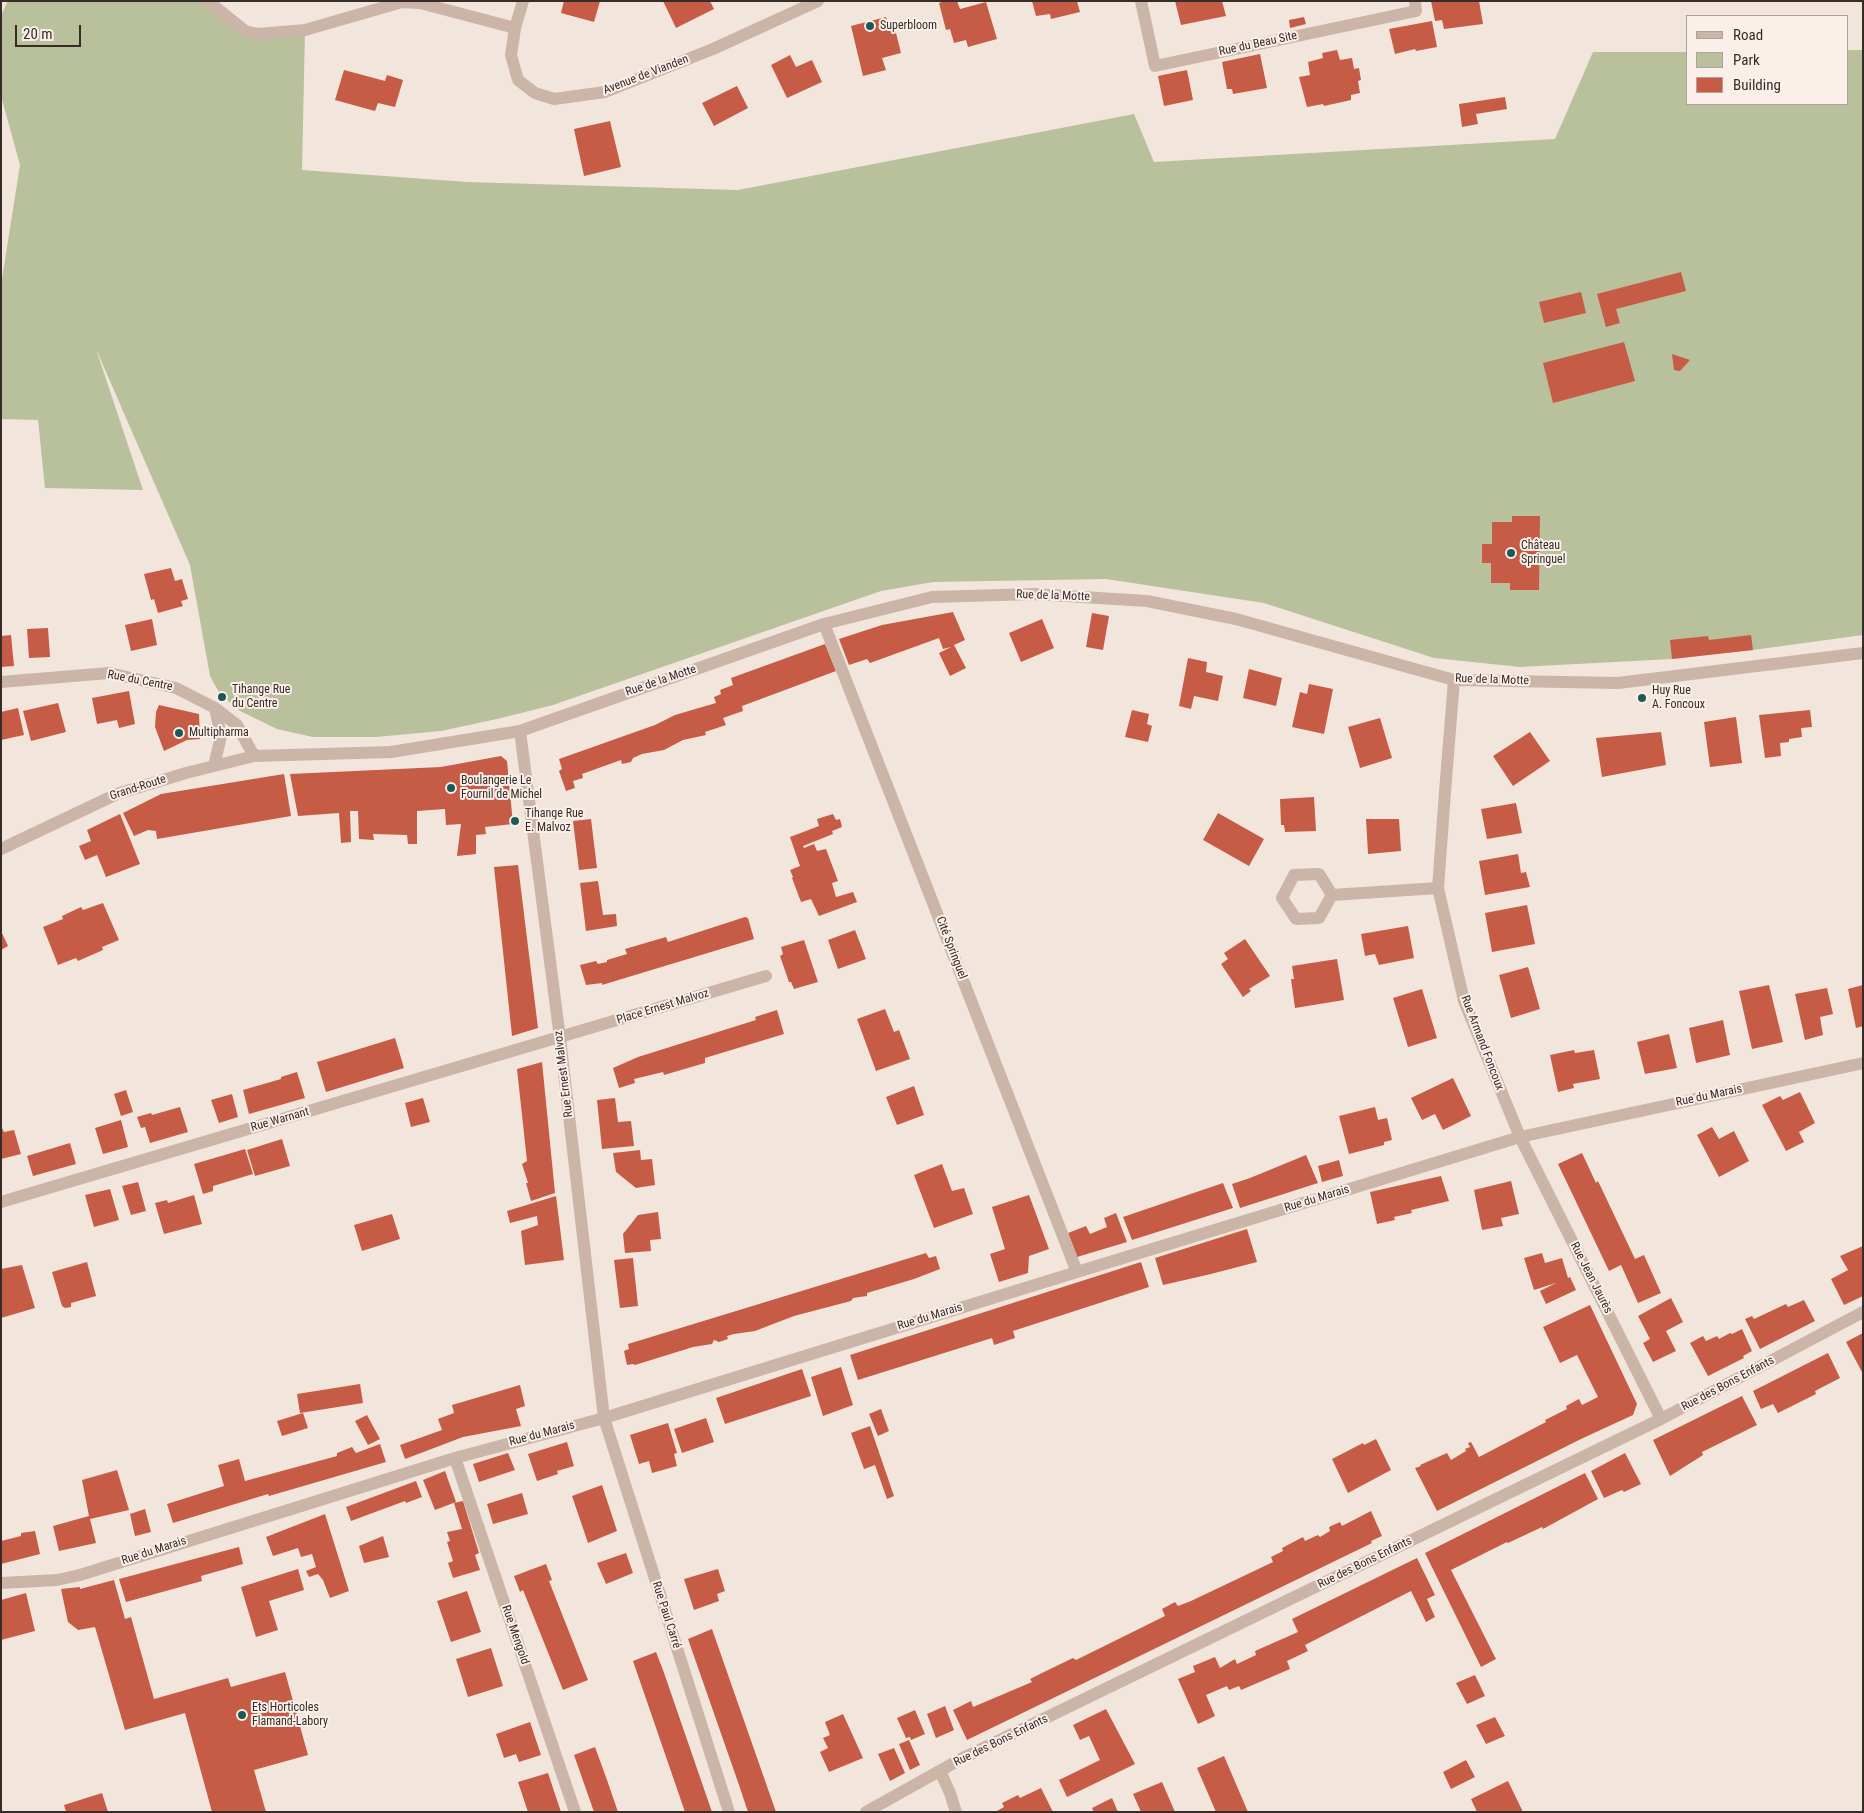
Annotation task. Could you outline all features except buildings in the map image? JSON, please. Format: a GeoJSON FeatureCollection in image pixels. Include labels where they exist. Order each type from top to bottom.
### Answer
{"type":"FeatureCollection","features":[{"type":"Feature","properties":{"kind":"street"},"geometry":{"type":"LineString","coordinates":[[208,1],[245,31],[258,34],[305,30],[402,2],[420,3],[515,28]]}},
{"type":"Feature","properties":{"kind":"street","name":"Avenue de Vianden"},"geometry":{"type":"LineString","coordinates":[[523,1],[515,28],[511,55],[518,80],[535,93],[554,99],[605,92],[713,49],[818,1]]}},
{"type":"Feature","properties":{"kind":"street","name":"Rue du Beau Site"},"geometry":{"type":"LineString","coordinates":[[1141,1],[1155,66],[1416,11],[1415,1]]}},
{"type":"Feature","properties":{"kind":"street","name":"Rue de la Motte"},"geometry":{"type":"LineString","coordinates":[[254,756],[391,752],[520,731],[824,624],[932,597],[1034,594],[1147,601],[1236,619],[1454,680],[1618,683],[1863,653]]}},
{"type":"Feature","properties":{"kind":"street","name":"Cité Springuel"},"geometry":{"type":"LineString","coordinates":[[824,624],[1077,1272]]}},
{"type":"Feature","properties":{"kind":"street","name":"Rue du Centre"},"geometry":{"type":"LineString","coordinates":[[1,682],[109,673],[176,688],[215,708],[237,725],[254,756]]}},
{"type":"Feature","properties":{"kind":"street","name":"Rue Armand Foncoux"},"geometry":{"type":"LineString","coordinates":[[1454,680],[1438,888],[1464,1001],[1520,1138]]}},
{"type":"Feature","properties":{"kind":"street"},"geometry":{"type":"LineString","coordinates":[[214,766],[221,736],[215,708]]}},
{"type":"Feature","properties":{"kind":"street","name":"Rue Ernest Malvoz"},"geometry":{"type":"LineString","coordinates":[[520,731],[560,1038],[604,1418]]}},
{"type":"Feature","properties":{"kind":"street","name":"Grand-Route"},"geometry":{"type":"LineString","coordinates":[[1,849],[117,794],[254,756]]}},
{"type":"Feature","properties":{"kind":"street"},"geometry":{"type":"LineString","coordinates":[[1332,895],[1438,888]]}},
{"type":"Feature","properties":{"kind":"street","name":"Place Ernest Malvoz"},"geometry":{"type":"LineString","coordinates":[[560,1038],[766,976]]}},
{"type":"Feature","properties":{"kind":"street","name":"Rue Warnant"},"geometry":{"type":"LineString","coordinates":[[1,1202],[560,1038]]}},
{"type":"Feature","properties":{"kind":"street","name":"Rue du Marais"},"geometry":{"type":"LineString","coordinates":[[1,1583],[57,1580],[80,1575],[455,1458],[604,1418],[1520,1138],[1863,1064]]}},
{"type":"Feature","properties":{"kind":"street","name":"Rue Jean Jaurès"},"geometry":{"type":"LineString","coordinates":[[1520,1138],[1661,1419]]}},
{"type":"Feature","properties":{"kind":"street","name":"Rue des Bons Enfants"},"geometry":{"type":"LineString","coordinates":[[866,1812],[961,1760],[1661,1419],[1863,1312]]}},
{"type":"Feature","properties":{"kind":"street","name":"Rue Paul Carré"},"geometry":{"type":"LineString","coordinates":[[604,1418],[729,1812]]}},
{"type":"Feature","properties":{"kind":"street","name":"Rue Mengold"},"geometry":{"type":"LineString","coordinates":[[455,1458],[574,1812]]}},
{"type":"Feature","properties":{"kind":"street"},"geometry":{"type":"LineString","coordinates":[[940,1771],[956,1812]]}},
{"type":"Feature","properties":{"kind":"green space"},"geometry":{"type":"Polygon","coordinates":[[[8,1],[210,1],[245,31],[305,30],[302,170],[467,182],[738,190],[1134,114],[1154,162],[1555,139],[1593,52],[1686,52],[1686,105],[1849,105],[1849,50],[1863,50],[1863,635],[1672,659],[1520,667],[1434,658],[1264,603],[1106,579],[933,582],[881,591],[553,705],[497,719],[441,731],[376,737],[313,737],[277,729],[240,711],[220,694],[210,676],[190,565],[96,349],[143,490],[45,488],[38,420],[1,419],[1,285],[20,165],[1,96],[1,15],[8,1]]]}},
{"type":"Feature","properties":{"kind":"place","name":"Superbloom"},"geometry":{"type":"Point","coordinates":[870,26]}},
{"type":"Feature","properties":{"kind":"place","name":"Château Springuel"},"geometry":{"type":"Point","coordinates":[1511,553]}},
{"type":"Feature","properties":{"kind":"place","name":"Tihange Rue du Centre"},"geometry":{"type":"Point","coordinates":[222,697]}},
{"type":"Feature","properties":{"kind":"place","name":"Huy Rue A. Foncoux"},"geometry":{"type":"Point","coordinates":[1642,698]}},
{"type":"Feature","properties":{"kind":"place","name":"Multipharma"},"geometry":{"type":"Point","coordinates":[179,733]}},
{"type":"Feature","properties":{"kind":"place","name":"Boulangerie Le Fournil de Michel"},"geometry":{"type":"Point","coordinates":[451,788]}},
{"type":"Feature","properties":{"kind":"place","name":"Tihange Rue E. Malvoz"},"geometry":{"type":"Point","coordinates":[515,821]}},
{"type":"Feature","properties":{"kind":"place","name":"Ets Horticoles Flamand-Labory"},"geometry":{"type":"Point","coordinates":[242,1715]}}]}
